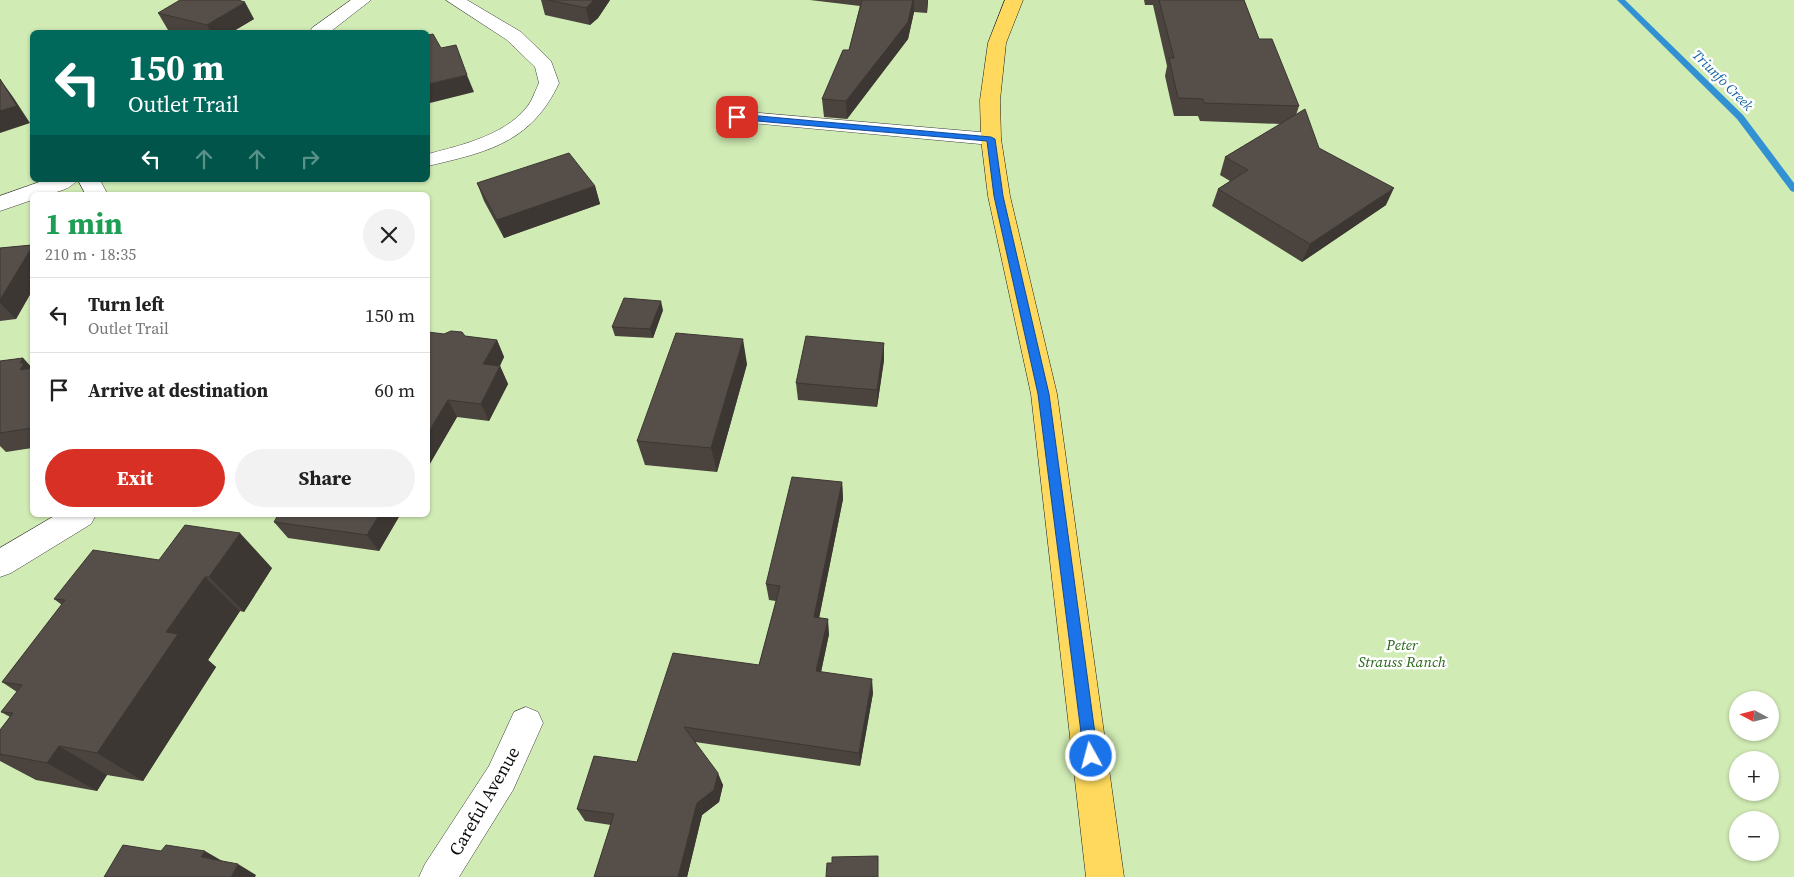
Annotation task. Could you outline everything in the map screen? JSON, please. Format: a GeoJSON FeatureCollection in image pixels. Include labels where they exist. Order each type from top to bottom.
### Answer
{"type":"FeatureCollection","features":[{"type":"Feature","properties":{"kind":"main road"},"geometry":{"type":"LineString","coordinates":[[1014,0],[997,43],[990,100],[991,139],[999,196],[1044,394],[1105,877]]}},
{"type":"Feature","properties":{"kind":"street"},"geometry":{"type":"LineString","coordinates":[[322,30],[362,0]]}},
{"type":"Feature","properties":{"kind":"street"},"geometry":{"type":"LineString","coordinates":[[430,160],[466,151],[516,128],[538,106],[549,83],[544,65],[514,36],[455,0]]}},
{"type":"Feature","properties":{"kind":"street"},"geometry":{"type":"LineString","coordinates":[[737,117],[991,139]]}},
{"type":"Feature","properties":{"kind":"street"},"geometry":{"type":"LineString","coordinates":[[33,192],[60,182]]}},
{"type":"Feature","properties":{"kind":"street"},"geometry":{"type":"LineString","coordinates":[[0,204],[30,193]]}},
{"type":"Feature","properties":{"kind":"street"},"geometry":{"type":"LineString","coordinates":[[0,564],[78,517]]}},
{"type":"Feature","properties":{"kind":"street","name":"Careful Avenue"},"geometry":{"type":"LineString","coordinates":[[438,877],[501,778],[526,723]]}},
{"type":"Feature","properties":{"kind":"green space","name":"Peter Strauss Ranch"},"geometry":{"type":"Polygon","coordinates":[[[0,0],[1794,0],[1794,877],[0,877],[0,0]]]}},
{"type":"Feature","properties":{"kind":"building"},"geometry":{"type":"Polygon","coordinates":[[[180,0],[238,0],[245,2],[207,25],[158,13],[180,0]]]}},
{"type":"Feature","properties":{"kind":"building"},"geometry":{"type":"Polygon","coordinates":[[[548,0],[594,0],[586,8],[548,0]]]}},
{"type":"Feature","properties":{"kind":"building"},"geometry":{"type":"Polygon","coordinates":[[[862,0],[913,0],[908,22],[846,101],[822,99],[843,50],[849,50],[862,0]]]}},
{"type":"Feature","properties":{"kind":"building"},"geometry":{"type":"Polygon","coordinates":[[[1159,0],[1244,0],[1259,39],[1272,39],[1299,106],[1204,103],[1203,99],[1178,98],[1169,58],[1174,58],[1159,0]]]}},
{"type":"Feature","properties":{"kind":"building"},"geometry":{"type":"Polygon","coordinates":[[[433,34],[441,48],[456,45],[467,75],[430,84],[430,35],[433,34]]]}},
{"type":"Feature","properties":{"kind":"building"},"geometry":{"type":"Polygon","coordinates":[[[0,79],[17,106],[0,111],[0,79]]]}},
{"type":"Feature","properties":{"kind":"building"},"geometry":{"type":"Polygon","coordinates":[[[1305,109],[1319,148],[1394,188],[1310,244],[1218,189],[1248,170],[1225,157],[1305,109]]]}},
{"type":"Feature","properties":{"kind":"building"},"geometry":{"type":"Polygon","coordinates":[[[569,153],[595,186],[497,220],[477,183],[569,153]]]}},
{"type":"Feature","properties":{"kind":"building"},"geometry":{"type":"Polygon","coordinates":[[[30,245],[30,250],[0,300],[0,248],[30,245]]]}},
{"type":"Feature","properties":{"kind":"building"},"geometry":{"type":"Polygon","coordinates":[[[624,298],[661,301],[650,329],[612,327],[624,298]]]}},
{"type":"Feature","properties":{"kind":"building"},"geometry":{"type":"Polygon","coordinates":[[[451,331],[462,332],[465,336],[497,340],[483,364],[500,366],[481,404],[448,400],[430,430],[430,332],[444,334],[451,331]]]}},
{"type":"Feature","properties":{"kind":"building"},"geometry":{"type":"Polygon","coordinates":[[[676,333],[743,339],[711,448],[637,441],[676,333]]]}},
{"type":"Feature","properties":{"kind":"building"},"geometry":{"type":"Polygon","coordinates":[[[806,336],[884,343],[877,390],[796,383],[806,336]]]}},
{"type":"Feature","properties":{"kind":"building"},"geometry":{"type":"Polygon","coordinates":[[[23,358],[20,363],[24,363],[20,370],[30,368],[30,428],[0,433],[0,361],[23,358]]]}},
{"type":"Feature","properties":{"kind":"building"},"geometry":{"type":"Polygon","coordinates":[[[792,477],[842,482],[814,617],[828,619],[816,671],[872,679],[859,753],[684,727],[718,773],[714,790],[697,803],[678,877],[594,877],[614,814],[577,809],[594,756],[637,762],[673,653],[759,665],[780,586],[766,584],[792,477]]]}},
{"type":"Feature","properties":{"kind":"building"},"geometry":{"type":"Polygon","coordinates":[[[277,517],[378,517],[367,535],[274,522],[277,517]]]}},
{"type":"Feature","properties":{"kind":"building"},"geometry":{"type":"Polygon","coordinates":[[[185,525],[240,533],[209,577],[205,577],[166,632],[178,634],[97,753],[59,746],[47,763],[0,754],[0,730],[13,713],[1,712],[22,685],[2,682],[65,600],[54,599],[93,550],[159,560],[185,525]]]}},
{"type":"Feature","properties":{"kind":"building"},"geometry":{"type":"Polygon","coordinates":[[[123,845],[161,851],[166,845],[205,851],[201,857],[238,864],[231,877],[104,877],[123,845]]]}},
{"type":"Feature","properties":{"kind":"building"},"geometry":{"type":"Polygon","coordinates":[[[878,856],[878,877],[826,877],[827,863],[832,863],[832,857],[878,856]]]}},
{"type":"Feature","properties":{"kind":"waterway","name":"Triunfo Creek"},"geometry":{"type":"LineString","coordinates":[[1621,0],[1740,117],[1794,189]]}},
{"type":"Feature","properties":{"kind":"route"},"geometry":{"type":"LineString","coordinates":[[737,117],[991,139],[999,196],[1044,394],[1091,756]]}}]}
